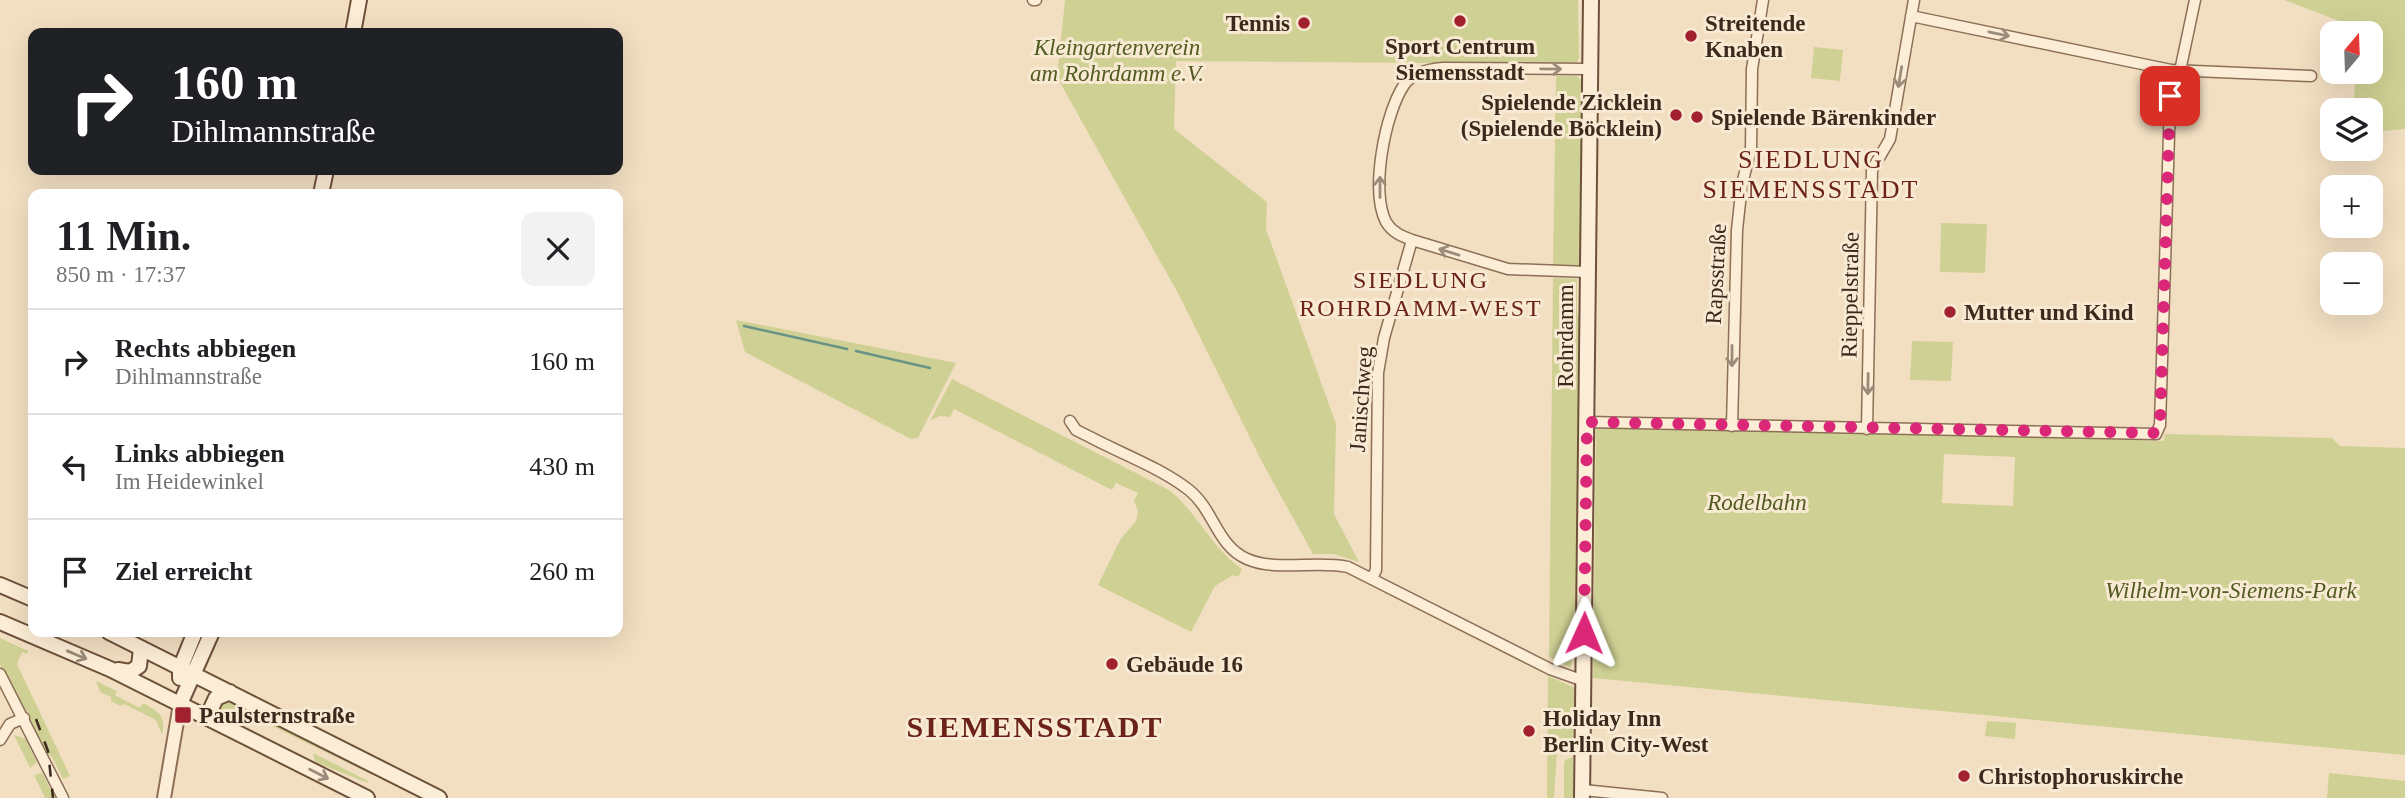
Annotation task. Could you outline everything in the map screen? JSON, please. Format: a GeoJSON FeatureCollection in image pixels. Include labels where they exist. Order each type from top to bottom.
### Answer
{"type":"FeatureCollection","features":[{"type":"Feature","properties":{"kind":"main road"},"geometry":{"type":"LineString","coordinates":[[354,28],[359,0]]}},
{"type":"Feature","properties":{"kind":"main road","name":"Rohrdamm"},"geometry":{"type":"LineString","coordinates":[[1583,794],[1591,0]]}},
{"type":"Feature","properties":{"kind":"main road"},"geometry":{"type":"LineString","coordinates":[[0,585],[28,597]]}},
{"type":"Feature","properties":{"kind":"main road"},"geometry":{"type":"LineString","coordinates":[[0,622],[28,634]]}},
{"type":"Feature","properties":{"kind":"main road"},"geometry":{"type":"LineString","coordinates":[[35,637],[110,669],[367,798]]}},
{"type":"Feature","properties":{"kind":"main road"},"geometry":{"type":"LineString","coordinates":[[119,637],[439,798]]}},
{"type":"Feature","properties":{"kind":"main road"},"geometry":{"type":"LineString","coordinates":[[180,704],[180,669],[193,637]]}},
{"type":"Feature","properties":{"kind":"main road"},"geometry":{"type":"LineString","coordinates":[[180,704],[210,637]]}},
{"type":"Feature","properties":{"kind":"main road"},"geometry":{"type":"LineString","coordinates":[[110,669],[135,671],[142,660],[141,648]]}},
{"type":"Feature","properties":{"kind":"main road"},"geometry":{"type":"LineString","coordinates":[[211,719],[210,711],[216,698],[230,692]]}},
{"type":"Feature","properties":{"kind":"street","name":"Rapsstraße"},"geometry":{"type":"LineString","coordinates":[[1732,426],[1737,230],[1742,184],[1751,149],[1752,69],[1763,0]]}},
{"type":"Feature","properties":{"kind":"street","name":"Rieppelstraße"},"geometry":{"type":"LineString","coordinates":[[1867,429],[1872,170],[1890,139],[1914,0]]}},
{"type":"Feature","properties":{"kind":"street"},"geometry":{"type":"LineString","coordinates":[[1587,422],[2156,433],[2160,425],[2176,71],[2195,0]]}},
{"type":"Feature","properties":{"kind":"street"},"geometry":{"type":"LineString","coordinates":[[1911,16],[2176,71],[2311,76]]}},
{"type":"Feature","properties":{"kind":"street"},"geometry":{"type":"LineString","coordinates":[[1588,272],[1508,269],[1398,235],[1387,223],[1380,205],[1379,186],[1385,141],[1393,111],[1404,85],[1410,79],[1443,68],[1590,69]]}},
{"type":"Feature","properties":{"kind":"street","name":"Janischweg"},"geometry":{"type":"LineString","coordinates":[[1372,578],[1376,570],[1376,425],[1380,356],[1412,240]]}},
{"type":"Feature","properties":{"kind":"street"},"geometry":{"type":"LineString","coordinates":[[1070,421],[1076,430],[1188,489],[1230,548],[1246,558],[1277,564],[1339,565],[1372,578],[1550,669],[1584,681]]}},
{"type":"Feature","properties":{"kind":"street"},"geometry":{"type":"LineString","coordinates":[[0,674],[63,798]]}},
{"type":"Feature","properties":{"kind":"street"},"geometry":{"type":"LineString","coordinates":[[164,798],[180,704]]}},
{"type":"Feature","properties":{"kind":"street"},"geometry":{"type":"LineString","coordinates":[[0,740],[10,724],[24,718]]}},
{"type":"Feature","properties":{"kind":"street"},"geometry":{"type":"LineString","coordinates":[[1583,794],[1662,798]]}},
{"type":"Feature","properties":{"kind":"green space","name":"Kleingartenverein am Rohrdamm e.V."},"geometry":{"type":"Polygon","coordinates":[[[1065,0],[1578,0],[1579,58],[1576,64],[1176,61],[1174,129],[1267,202],[1266,229],[1336,424],[1334,514],[1359,562],[1334,554],[1313,554],[1262,462],[1180,297],[1057,77],[1065,0]]]}},
{"type":"Feature","properties":{"kind":"green space"},"geometry":{"type":"Polygon","coordinates":[[[2284,0],[2405,0],[2405,129],[2383,131],[2383,98],[2354,98],[2355,84],[2384,84],[2384,21],[2340,21],[2284,0]]]}},
{"type":"Feature","properties":{"kind":"green space"},"geometry":{"type":"Polygon","coordinates":[[[1814,47],[1843,50],[1840,81],[1811,78],[1814,47]]]}},
{"type":"Feature","properties":{"kind":"green space"},"geometry":{"type":"Polygon","coordinates":[[[1556,76],[1577,76],[1583,81],[1581,262],[1578,267],[1553,267],[1556,76]]]}},
{"type":"Feature","properties":{"kind":"green space"},"geometry":{"type":"Polygon","coordinates":[[[1941,223],[1987,224],[1985,273],[1940,272],[1941,223]]]}},
{"type":"Feature","properties":{"kind":"green space"},"geometry":{"type":"Polygon","coordinates":[[[1553,278],[1577,279],[1577,310],[1581,332],[1577,623],[1571,668],[1549,657],[1553,278]]]}},
{"type":"Feature","properties":{"kind":"green space"},"geometry":{"type":"Polygon","coordinates":[[[736,320],[956,363],[918,438],[911,439],[745,352],[736,320]]]}},
{"type":"Feature","properties":{"kind":"green space"},"geometry":{"type":"Polygon","coordinates":[[[1912,341],[1953,342],[1951,381],[1910,380],[1912,341]]]}},
{"type":"Feature","properties":{"kind":"green space"},"geometry":{"type":"Polygon","coordinates":[[[952,379],[1169,490],[1179,499],[1231,561],[1242,569],[1238,577],[1233,575],[1215,586],[1191,632],[1098,585],[1120,540],[1136,521],[1138,511],[1134,501],[1138,493],[1116,483],[1112,490],[954,409],[950,417],[940,416],[930,421],[952,379]]]}},
{"type":"Feature","properties":{"kind":"green space","name":"Wilhelm-von-Siemens-Park"},"geometry":{"type":"Polygon","coordinates":[[[1596,424],[2164,441],[2165,434],[2332,438],[2340,446],[2405,448],[2405,755],[1593,678],[1596,424]],[[1944,454],[1942,503],[2013,506],[2015,457],[1944,454]]]}},
{"type":"Feature","properties":{"kind":"green space"},"geometry":{"type":"Polygon","coordinates":[[[0,638],[28,651],[27,654],[22,652],[17,664],[70,776],[63,779],[52,757],[45,752],[0,665],[0,638]]]}},
{"type":"Feature","properties":{"kind":"green space"},"geometry":{"type":"Polygon","coordinates":[[[1548,676],[1576,688],[1575,744],[1557,752],[1554,798],[1547,798],[1548,676]]]}},
{"type":"Feature","properties":{"kind":"green space"},"geometry":{"type":"Polygon","coordinates":[[[96,681],[117,691],[115,695],[140,708],[143,703],[157,712],[162,718],[162,735],[156,720],[124,704],[120,706],[111,701],[111,697],[100,692],[96,681]]]}},
{"type":"Feature","properties":{"kind":"green space"},"geometry":{"type":"Polygon","coordinates":[[[225,700],[372,775],[238,709],[217,713],[220,703],[225,700]]]}},
{"type":"Feature","properties":{"kind":"green space"},"geometry":{"type":"Polygon","coordinates":[[[1987,721],[2016,723],[2015,739],[1985,736],[1987,721]]]}},
{"type":"Feature","properties":{"kind":"green space"},"geometry":{"type":"Polygon","coordinates":[[[14,735],[26,739],[37,762],[30,768],[14,735]]]}},
{"type":"Feature","properties":{"kind":"green space"},"geometry":{"type":"Polygon","coordinates":[[[313,753],[368,781],[368,783],[315,762],[313,753]]]}},
{"type":"Feature","properties":{"kind":"green space"},"geometry":{"type":"Polygon","coordinates":[[[1573,757],[1574,798],[1564,798],[1564,764],[1565,760],[1573,757]]]}},
{"type":"Feature","properties":{"kind":"green space"},"geometry":{"type":"Polygon","coordinates":[[[42,773],[55,798],[45,798],[34,775],[42,773]]]}},
{"type":"Feature","properties":{"kind":"green space"},"geometry":{"type":"Polygon","coordinates":[[[2329,773],[2405,781],[2405,798],[2327,798],[2329,773]]]}},
{"type":"Feature","properties":{"kind":"waterway"},"geometry":{"type":"LineString","coordinates":[[744,326],[847,349]]}},
{"type":"Feature","properties":{"kind":"waterway"},"geometry":{"type":"LineString","coordinates":[[856,351],[930,368]]}},
{"type":"Feature","properties":{"kind":"railway"},"geometry":{"type":"LineString","coordinates":[[36,719],[48,751],[53,798]]}},
{"type":"Feature","properties":{"kind":"place","name":"Sport Centrum Siemensstadt"},"geometry":{"type":"Point","coordinates":[1460,21]}},
{"type":"Feature","properties":{"kind":"place","name":"Tennis"},"geometry":{"type":"Point","coordinates":[1304,23]}},
{"type":"Feature","properties":{"kind":"place","name":"Streitende Knaben"},"geometry":{"type":"Point","coordinates":[1691,36]}},
{"type":"Feature","properties":{"kind":"place","name":"Spielende Zicklein (Spielende Böcklein)"},"geometry":{"type":"Point","coordinates":[1676,115]}},
{"type":"Feature","properties":{"kind":"place","name":"Spielende Bärenkinder"},"geometry":{"type":"Point","coordinates":[1697,117]}},
{"type":"Feature","properties":{"kind":"place","name":"Mutter und Kind"},"geometry":{"type":"Point","coordinates":[1950,312]}},
{"type":"Feature","properties":{"kind":"place","name":"Gebäude 16"},"geometry":{"type":"Point","coordinates":[1112,664]}},
{"type":"Feature","properties":{"kind":"place","name":"Paulsternstraße"},"geometry":{"type":"Point","coordinates":[183,715]}},
{"type":"Feature","properties":{"kind":"place","name":"Holiday Inn Berlin City-West"},"geometry":{"type":"Point","coordinates":[1529,731]}},
{"type":"Feature","properties":{"kind":"place","name":"Christophoruskirche"},"geometry":{"type":"Point","coordinates":[1964,776]}},
{"type":"Feature","properties":{"kind":"district","name":"SIEDLUNG SIEMENSSTADT"},"geometry":{"type":"Point","coordinates":[1811,174]}},
{"type":"Feature","properties":{"kind":"district","name":"SIEDLUNG ROHRDAMM-WEST"},"geometry":{"type":"Point","coordinates":[1421,294]}},
{"type":"Feature","properties":{"kind":"district","name":"SIEMENSSTADT"},"geometry":{"type":"Point","coordinates":[1035,726]}},
{"type":"Feature","properties":{"kind":"route"},"geometry":{"type":"LineString","coordinates":[[1584,633],[1587,422],[2146,434],[2158,432],[2170,96]]}},
{"type":"Feature","properties":{"kind":"park label","name":"Rodelbahn"},"geometry":{"type":"Point","coordinates":[1757,502]}}]}
